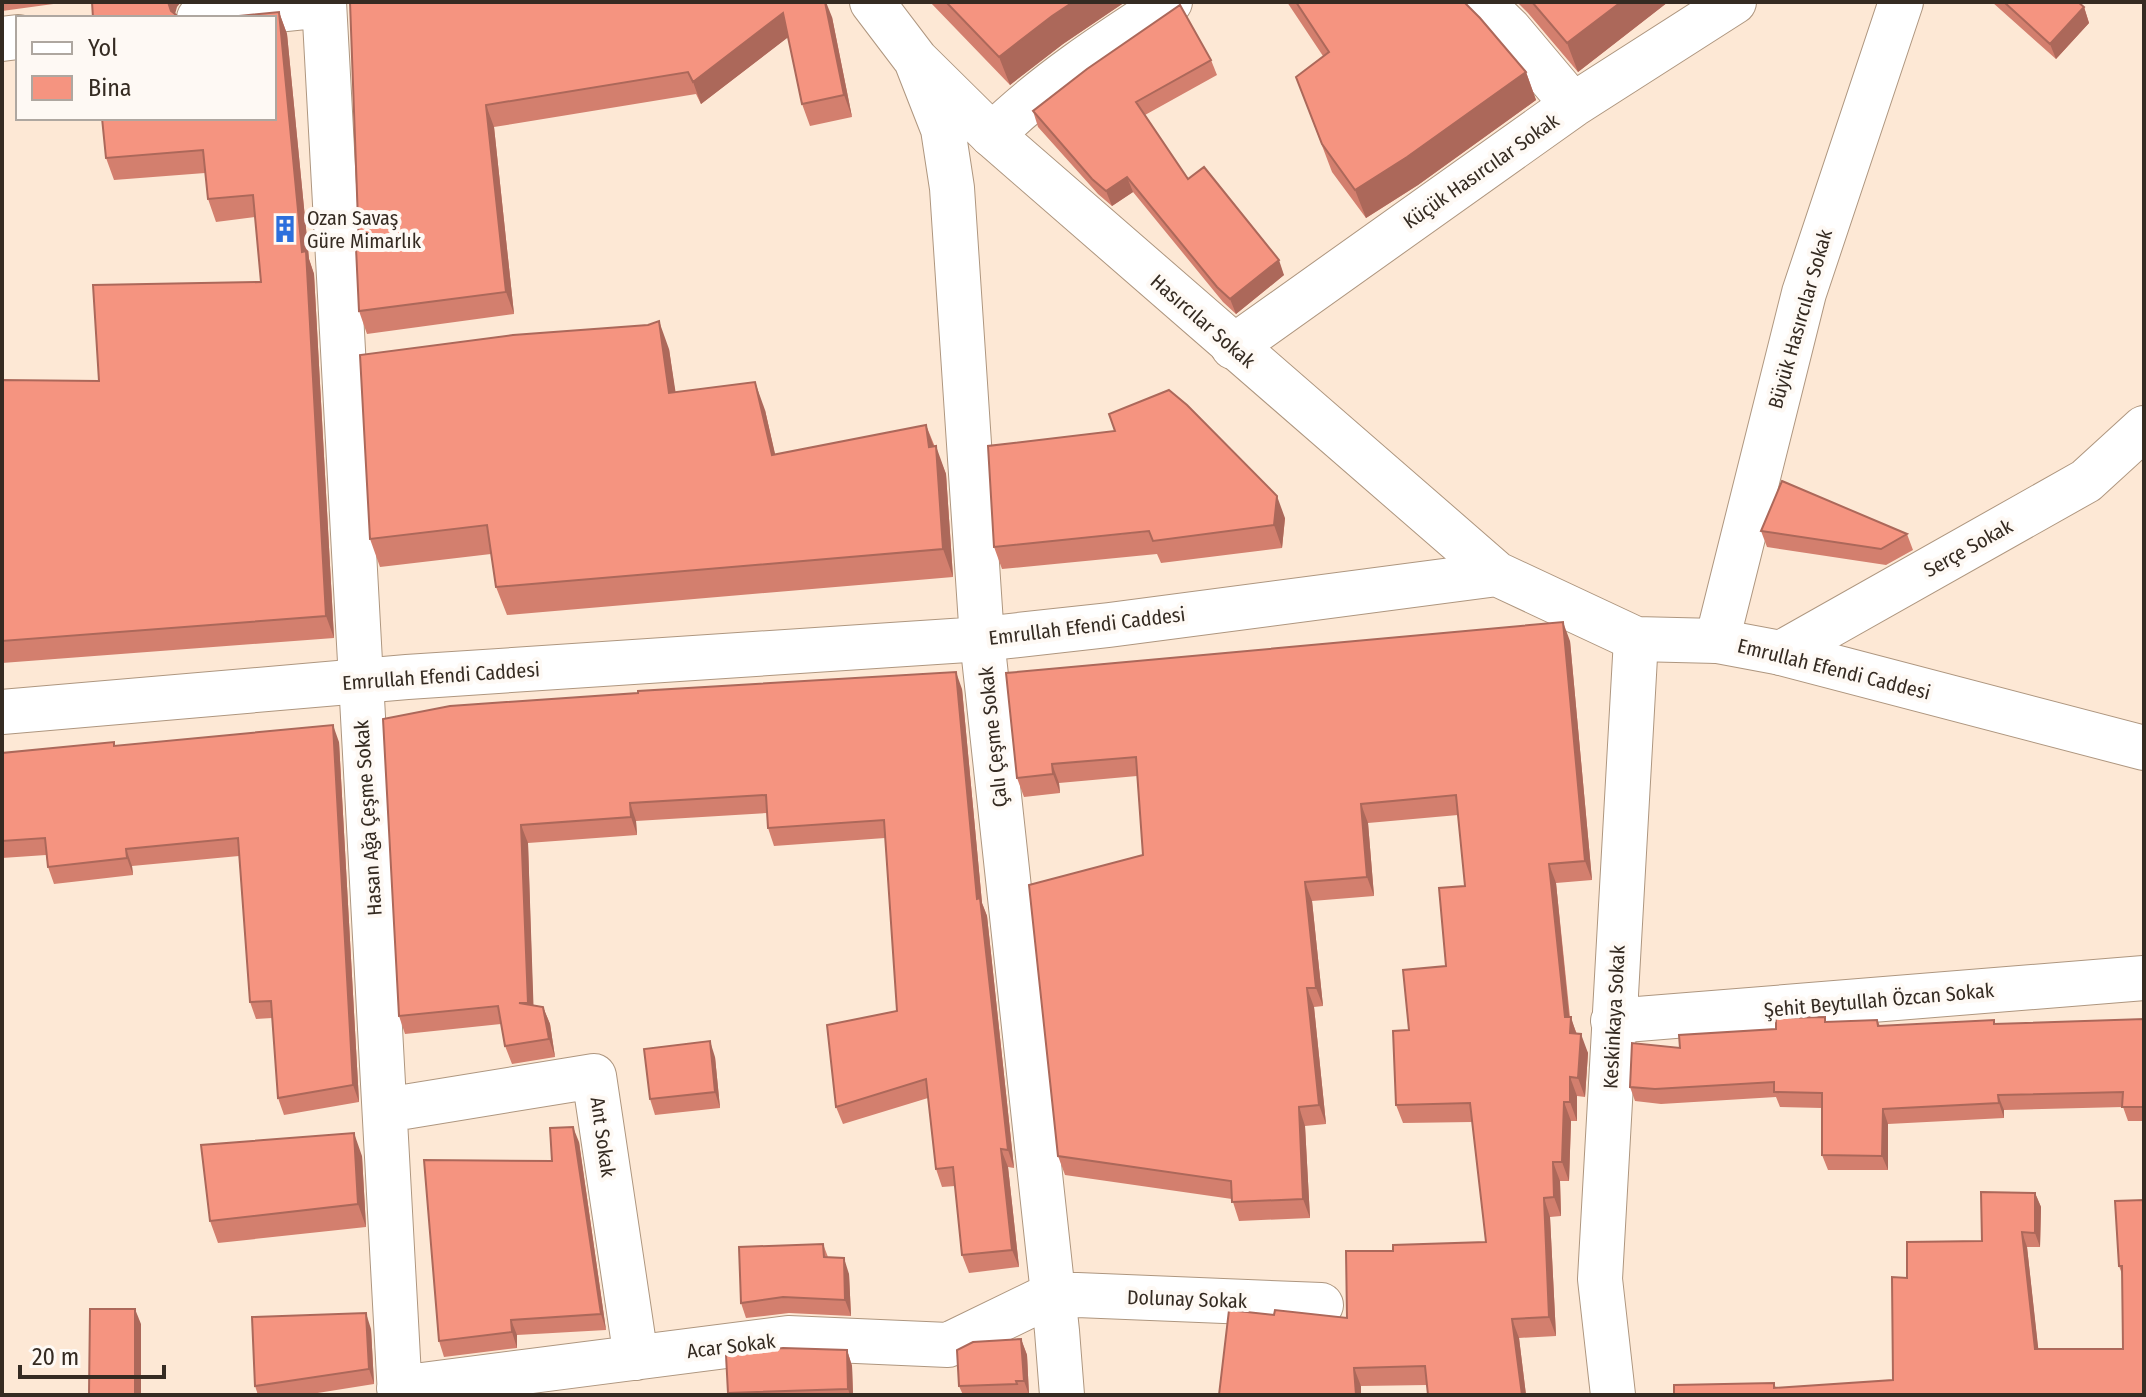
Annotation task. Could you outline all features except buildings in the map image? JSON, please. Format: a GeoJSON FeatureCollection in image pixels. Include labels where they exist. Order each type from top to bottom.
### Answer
{"type":"FeatureCollection","features":[{"type":"Feature","properties":{"kind":"street","name":"Çalı Çeşme Sokak"},"geometry":{"type":"LineString","coordinates":[[872,2],[916,60],[943,129],[952,188],[982,639],[1062,1395]]}},
{"type":"Feature","properties":{"kind":"street"},"geometry":{"type":"LineString","coordinates":[[992,135],[1024,104],[1170,2]]}},
{"type":"Feature","properties":{"kind":"street"},"geometry":{"type":"LineString","coordinates":[[1481,2],[1509,29],[1573,105]]}},
{"type":"Feature","properties":{"kind":"street","name":"Küçük Hasırcılar Sokak"},"geometry":{"type":"LineString","coordinates":[[1233,347],[1573,105],[1734,2]]}},
{"type":"Feature","properties":{"kind":"street","name":"Büyük Hasırcılar Sokak"},"geometry":{"type":"LineString","coordinates":[[1717,641],[1804,293],[1901,2]]}},
{"type":"Feature","properties":{"kind":"street"},"geometry":{"type":"LineString","coordinates":[[216,16],[324,3]]}},
{"type":"Feature","properties":{"kind":"street","name":"Hasan Ağa Çeşme Sokak"},"geometry":{"type":"LineString","coordinates":[[324,3],[400,1392]]}},
{"type":"Feature","properties":{"kind":"street","name":"Hasırcılar Sokak"},"geometry":{"type":"LineString","coordinates":[[916,60],[992,135],[1497,574]]}},
{"type":"Feature","properties":{"kind":"street"},"geometry":{"type":"LineString","coordinates":[[343,362],[387,356]]}},
{"type":"Feature","properties":{"kind":"street","name":"Serçe Sokak"},"geometry":{"type":"LineString","coordinates":[[1781,653],[2086,481],[2144,428]]}},
{"type":"Feature","properties":{"kind":"street","name":"Emrullah Efendi Caddesi"},"geometry":{"type":"LineString","coordinates":[[2,712],[359,681],[982,639],[1497,574],[1636,639],[1717,641],[1781,653],[2144,748]]}},
{"type":"Feature","properties":{"kind":"street","name":"Keskinkaya Sokak"},"geometry":{"type":"LineString","coordinates":[[1613,1395],[1600,1279],[1636,639]]}},
{"type":"Feature","properties":{"kind":"street","name":"Şehit Beytullah Özcan Sokak"},"geometry":{"type":"LineString","coordinates":[[1613,1021],[2144,978]]}},
{"type":"Feature","properties":{"kind":"street","name":"Ant Sokak"},"geometry":{"type":"LineString","coordinates":[[386,1110],[594,1076],[636,1358]]}},
{"type":"Feature","properties":{"kind":"street","name":"Dolunay Sokak"},"geometry":{"type":"LineString","coordinates":[[1053,1294],[1321,1305]]}},
{"type":"Feature","properties":{"kind":"street","name":"Acar Sokak"},"geometry":{"type":"LineString","coordinates":[[400,1392],[788,1338],[948,1345],[1053,1294]]}},
{"type":"Feature","properties":{"kind":"place","name":"Ozan Savaş Güre Mimarlık"},"geometry":{"type":"Point","coordinates":[285,229]}}]}
